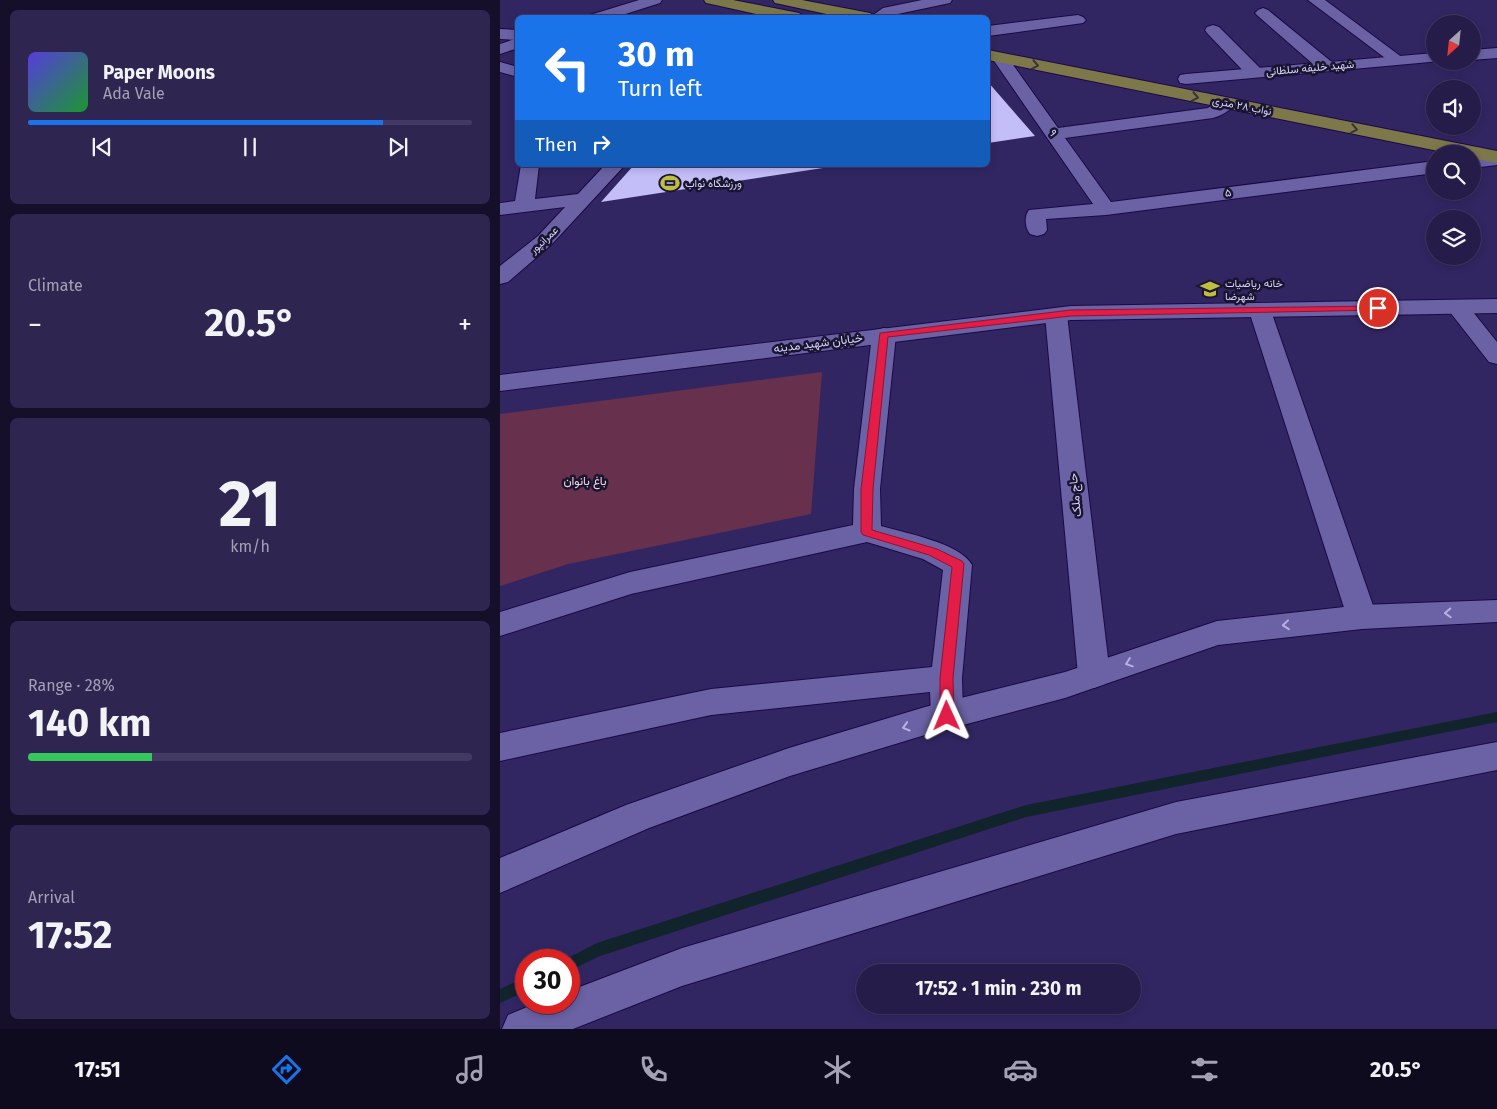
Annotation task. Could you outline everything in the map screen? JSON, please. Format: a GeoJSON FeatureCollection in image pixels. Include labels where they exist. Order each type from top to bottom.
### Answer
{"type":"FeatureCollection","features":[{"type":"Feature","properties":{"kind":"main road"},"geometry":{"type":"LineString","coordinates":[[711,0],[784,15]]}},
{"type":"Feature","properties":{"kind":"main road"},"geometry":{"type":"LineString","coordinates":[[780,0],[855,15]]}},
{"type":"Feature","properties":{"kind":"main road","name":"نواب ۲۸ متری"},"geometry":{"type":"LineString","coordinates":[[990,40],[1497,140]]}},
{"type":"Feature","properties":{"kind":"main road","name":"نواب ۲۸ متری"},"geometry":{"type":"LineString","coordinates":[[994,56],[1497,158]]}},
{"type":"Feature","properties":{"kind":"street"},"geometry":{"type":"LineString","coordinates":[[604,15],[655,0]]}},
{"type":"Feature","properties":{"kind":"street"},"geometry":{"type":"LineString","coordinates":[[881,15],[888,11],[945,0]]}},
{"type":"Feature","properties":{"kind":"street"},"geometry":{"type":"LineString","coordinates":[[1315,0],[1399,61]]}},
{"type":"Feature","properties":{"kind":"street"},"geometry":{"type":"LineString","coordinates":[[1263,13],[1327,67]]}},
{"type":"Feature","properties":{"kind":"street"},"geometry":{"type":"LineString","coordinates":[[990,31],[1078,20]]}},
{"type":"Feature","properties":{"kind":"street"},"geometry":{"type":"LineString","coordinates":[[1213,30],[1255,73]]}},
{"type":"Feature","properties":{"kind":"street"},"geometry":{"type":"LineString","coordinates":[[500,34],[515,35]]}},
{"type":"Feature","properties":{"kind":"street"},"geometry":{"type":"LineString","coordinates":[[500,49],[515,44]]}},
{"type":"Feature","properties":{"kind":"street"},"geometry":{"type":"LineString","coordinates":[[1481,54],[1497,53]]}},
{"type":"Feature","properties":{"kind":"street","name":"۹"},"geometry":{"type":"LineString","coordinates":[[994,56],[1054,134],[1106,209]]}},
{"type":"Feature","properties":{"kind":"street","name":"شهید خلیفه سلطانی"},"geometry":{"type":"LineString","coordinates":[[1186,79],[1426,59]]}},
{"type":"Feature","properties":{"kind":"street"},"geometry":{"type":"LineString","coordinates":[[500,68],[515,71]]}},
{"type":"Feature","properties":{"kind":"street"},"geometry":{"type":"LineString","coordinates":[[1054,134],[1213,113],[1227,103]]}},
{"type":"Feature","properties":{"kind":"street"},"geometry":{"type":"LineString","coordinates":[[1481,161],[1497,158]]}},
{"type":"Feature","properties":{"kind":"street"},"geometry":{"type":"LineString","coordinates":[[524,206],[530,167]]}},
{"type":"Feature","properties":{"kind":"street","name":"عمرانپور"},"geometry":{"type":"LineString","coordinates":[[500,278],[545,240],[614,167]]}},
{"type":"Feature","properties":{"kind":"street","name":"۵"},"geometry":{"type":"LineString","coordinates":[[1037,230],[1036,214],[1106,209],[1426,168]]}},
{"type":"Feature","properties":{"kind":"street"},"geometry":{"type":"LineString","coordinates":[[500,209],[584,199]]}},
{"type":"Feature","properties":{"kind":"street","name":"خیابان شهید مدینه"},"geometry":{"type":"LineString","coordinates":[[500,383],[1056,315],[1497,306]]}},
{"type":"Feature","properties":{"kind":"street"},"geometry":{"type":"LineString","coordinates":[[1457,307],[1497,357]]}},
{"type":"Feature","properties":{"kind":"street"},"geometry":{"type":"LineString","coordinates":[[1260,311],[1362,617]]}},
{"type":"Feature","properties":{"kind":"street","name":"حاج ملک"},"geometry":{"type":"LineString","coordinates":[[1056,315],[1094,675]]}},
{"type":"Feature","properties":{"kind":"street"},"geometry":{"type":"LineString","coordinates":[[867,532],[867,489],[884,335]]}},
{"type":"Feature","properties":{"kind":"street"},"geometry":{"type":"LineString","coordinates":[[500,624],[630,583],[867,532],[933,552],[958,564],[946,678],[947,716]]}},
{"type":"Feature","properties":{"kind":"street"},"geometry":{"type":"LineString","coordinates":[[500,876],[638,816],[780,765],[947,716],[1064,685],[1217,633],[1362,617],[1497,611]]}},
{"type":"Feature","properties":{"kind":"street"},"geometry":{"type":"LineString","coordinates":[[500,746],[711,702],[946,678]]}},
{"type":"Feature","properties":{"kind":"street"},"geometry":{"type":"LineString","coordinates":[[522,1029],[682,966],[1176,818],[1497,756]]}},
{"type":"Feature","properties":{"kind":"green space","name":"باغ بانوان"},"geometry":{"type":"Polygon","coordinates":[[[822,372],[811,514],[568,564],[500,586],[500,414],[822,372]]]}},
{"type":"Feature","properties":{"kind":"building"},"geometry":{"type":"Polygon","coordinates":[[[990,84],[1035,136],[990,143],[990,84]]]}},
{"type":"Feature","properties":{"kind":"building","name":"ورزشگاه نواب"},"geometry":{"type":"Polygon","coordinates":[[[632,167],[829,167],[601,202],[632,167]]]}},
{"type":"Feature","properties":{"kind":"waterway"},"geometry":{"type":"LineString","coordinates":[[580,958],[597,950],[1026,811],[1497,717]]}},
{"type":"Feature","properties":{"kind":"waterway"},"geometry":{"type":"LineString","coordinates":[[500,996],[515,989]]}},
{"type":"Feature","properties":{"kind":"place","name":"ورزشگاه نواب"},"geometry":{"type":"Point","coordinates":[670,183]}},
{"type":"Feature","properties":{"kind":"place","name":"خانه ریاضیات شهرضا"},"geometry":{"type":"Point","coordinates":[1210,289]}},
{"type":"Feature","properties":{"kind":"route"},"geometry":{"type":"LineString","coordinates":[[947,716],[946,678],[958,564],[933,552],[867,532],[867,489],[884,335],[1071,313],[1378,308]]}}]}
